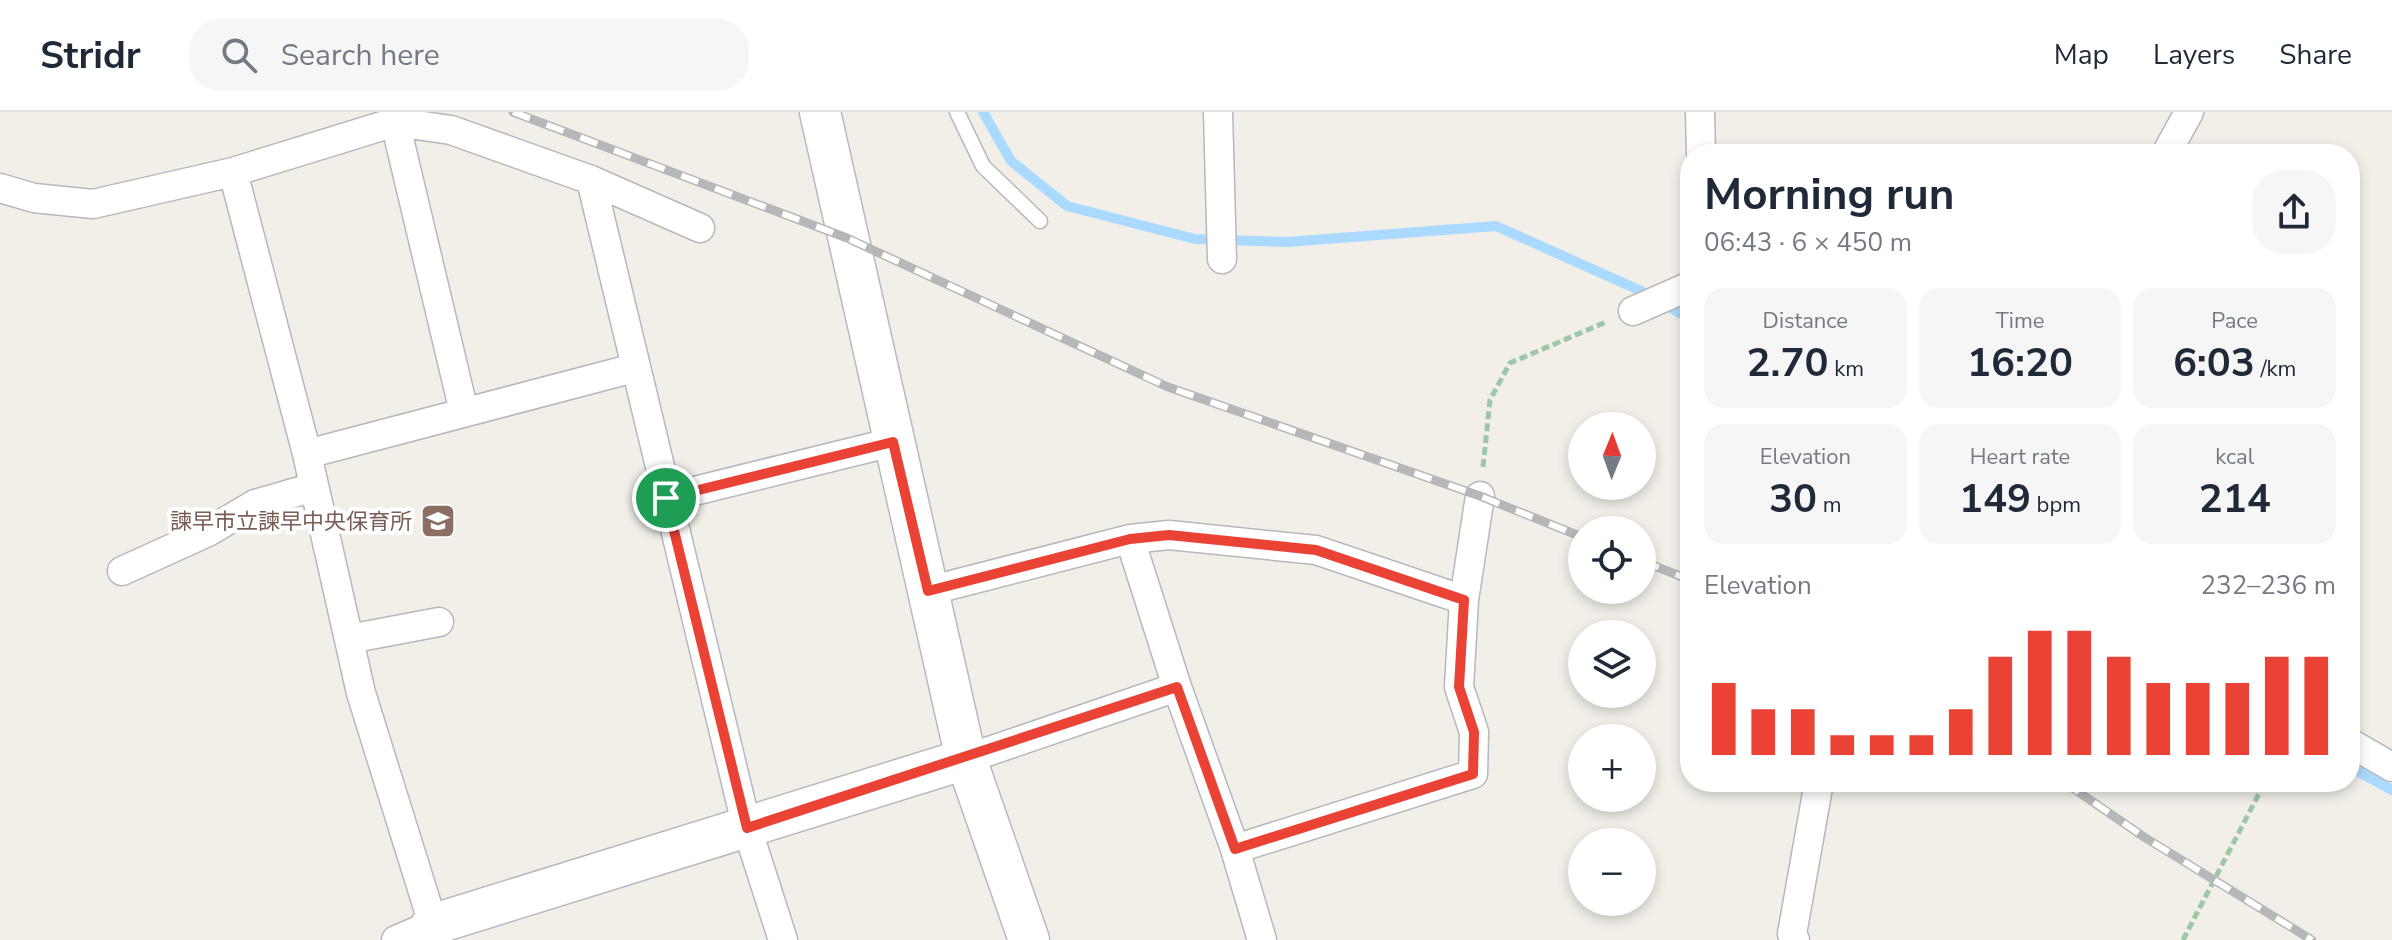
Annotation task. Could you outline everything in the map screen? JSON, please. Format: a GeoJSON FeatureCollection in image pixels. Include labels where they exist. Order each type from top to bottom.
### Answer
{"type":"FeatureCollection","features":[{"type":"Feature","properties":{"kind":"street"},"geometry":{"type":"LineString","coordinates":[[820,112],[966,759],[1029,940]]}},
{"type":"Feature","properties":{"kind":"street"},"geometry":{"type":"LineString","coordinates":[[1218,112],[1222,259]]}},
{"type":"Feature","properties":{"kind":"street"},"geometry":{"type":"LineString","coordinates":[[1700,112],[1701,144]]}},
{"type":"Feature","properties":{"kind":"street"},"geometry":{"type":"LineString","coordinates":[[2171,144],[2189,112]]}},
{"type":"Feature","properties":{"kind":"street"},"geometry":{"type":"LineString","coordinates":[[395,122],[464,412]]}},
{"type":"Feature","properties":{"kind":"street"},"geometry":{"type":"LineString","coordinates":[[0,188],[34,198],[93,204],[233,172],[395,122],[451,130],[591,180],[700,228]]}},
{"type":"Feature","properties":{"kind":"street"},"geometry":{"type":"LineString","coordinates":[[233,172],[307,454],[361,693],[422,935],[966,759],[1177,687]]}},
{"type":"Feature","properties":{"kind":"street"},"geometry":{"type":"LineString","coordinates":[[591,180],[747,828],[783,940]]}},
{"type":"Feature","properties":{"kind":"street"},"geometry":{"type":"LineString","coordinates":[[1633,311],[1680,291]]}},
{"type":"Feature","properties":{"kind":"street"},"geometry":{"type":"LineString","coordinates":[[307,454],[634,368]]}},
{"type":"Feature","properties":{"kind":"street"},"geometry":{"type":"LineString","coordinates":[[666,498],[893,442]]}},
{"type":"Feature","properties":{"kind":"street"},"geometry":{"type":"LineString","coordinates":[[122,571],[208,532],[255,504],[314,487]]}},
{"type":"Feature","properties":{"kind":"street"},"geometry":{"type":"LineString","coordinates":[[1235,849],[1473,774],[1474,732],[1459,687],[1464,600],[1480,496]]}},
{"type":"Feature","properties":{"kind":"street"},"geometry":{"type":"LineString","coordinates":[[928,591],[1130,539],[1169,535],[1316,550],[1464,600]]}},
{"type":"Feature","properties":{"kind":"street"},"geometry":{"type":"LineString","coordinates":[[1130,539],[1177,687],[1235,849],[1262,940]]}},
{"type":"Feature","properties":{"kind":"street"},"geometry":{"type":"LineString","coordinates":[[349,639],[439,622]]}},
{"type":"Feature","properties":{"kind":"street"},"geometry":{"type":"LineString","coordinates":[[2360,749],[2392,767]]}},
{"type":"Feature","properties":{"kind":"street"},"geometry":{"type":"LineString","coordinates":[[1795,940],[1792,934],[1817,792]]}},
{"type":"Feature","properties":{"kind":"lane"},"geometry":{"type":"LineString","coordinates":[[957,112],[983,166],[1040,221]]}},
{"type":"Feature","properties":{"kind":"path"},"geometry":{"type":"LineString","coordinates":[[1480,496],[1490,400],[1510,363],[1633,311]]}},
{"type":"Feature","properties":{"kind":"path"},"geometry":{"type":"LineString","coordinates":[[2183,940],[2260,792]]}},
{"type":"Feature","properties":{"kind":"waterway"},"geometry":{"type":"LineString","coordinates":[[983,112],[1011,161],[1067,206],[1195,239],[1287,242],[1496,226],[1639,290],[1680,313]]}},
{"type":"Feature","properties":{"kind":"waterway"},"geometry":{"type":"LineString","coordinates":[[2360,772],[2392,790]]}},
{"type":"Feature","properties":{"kind":"railway"},"geometry":{"type":"LineString","coordinates":[[513,112],[847,238],[1168,387],[1480,496],[1568,531]]}},
{"type":"Feature","properties":{"kind":"railway"},"geometry":{"type":"LineString","coordinates":[[1656,567],[1680,576]]}},
{"type":"Feature","properties":{"kind":"railway"},"geometry":{"type":"LineString","coordinates":[[2079,792],[2144,837],[2312,940]]}},
{"type":"Feature","properties":{"kind":"place","name":"諫早市立諫早中央保育所"},"geometry":{"type":"Point","coordinates":[438,521]}},
{"type":"Feature","properties":{"kind":"route"},"geometry":{"type":"LineString","coordinates":[[893,442],[928,591],[1130,539],[1169,535],[1316,550],[1464,600],[1459,687],[1474,732],[1473,774],[1235,849],[1177,687],[966,759],[747,828],[666,498],[893,442]]}}]}
